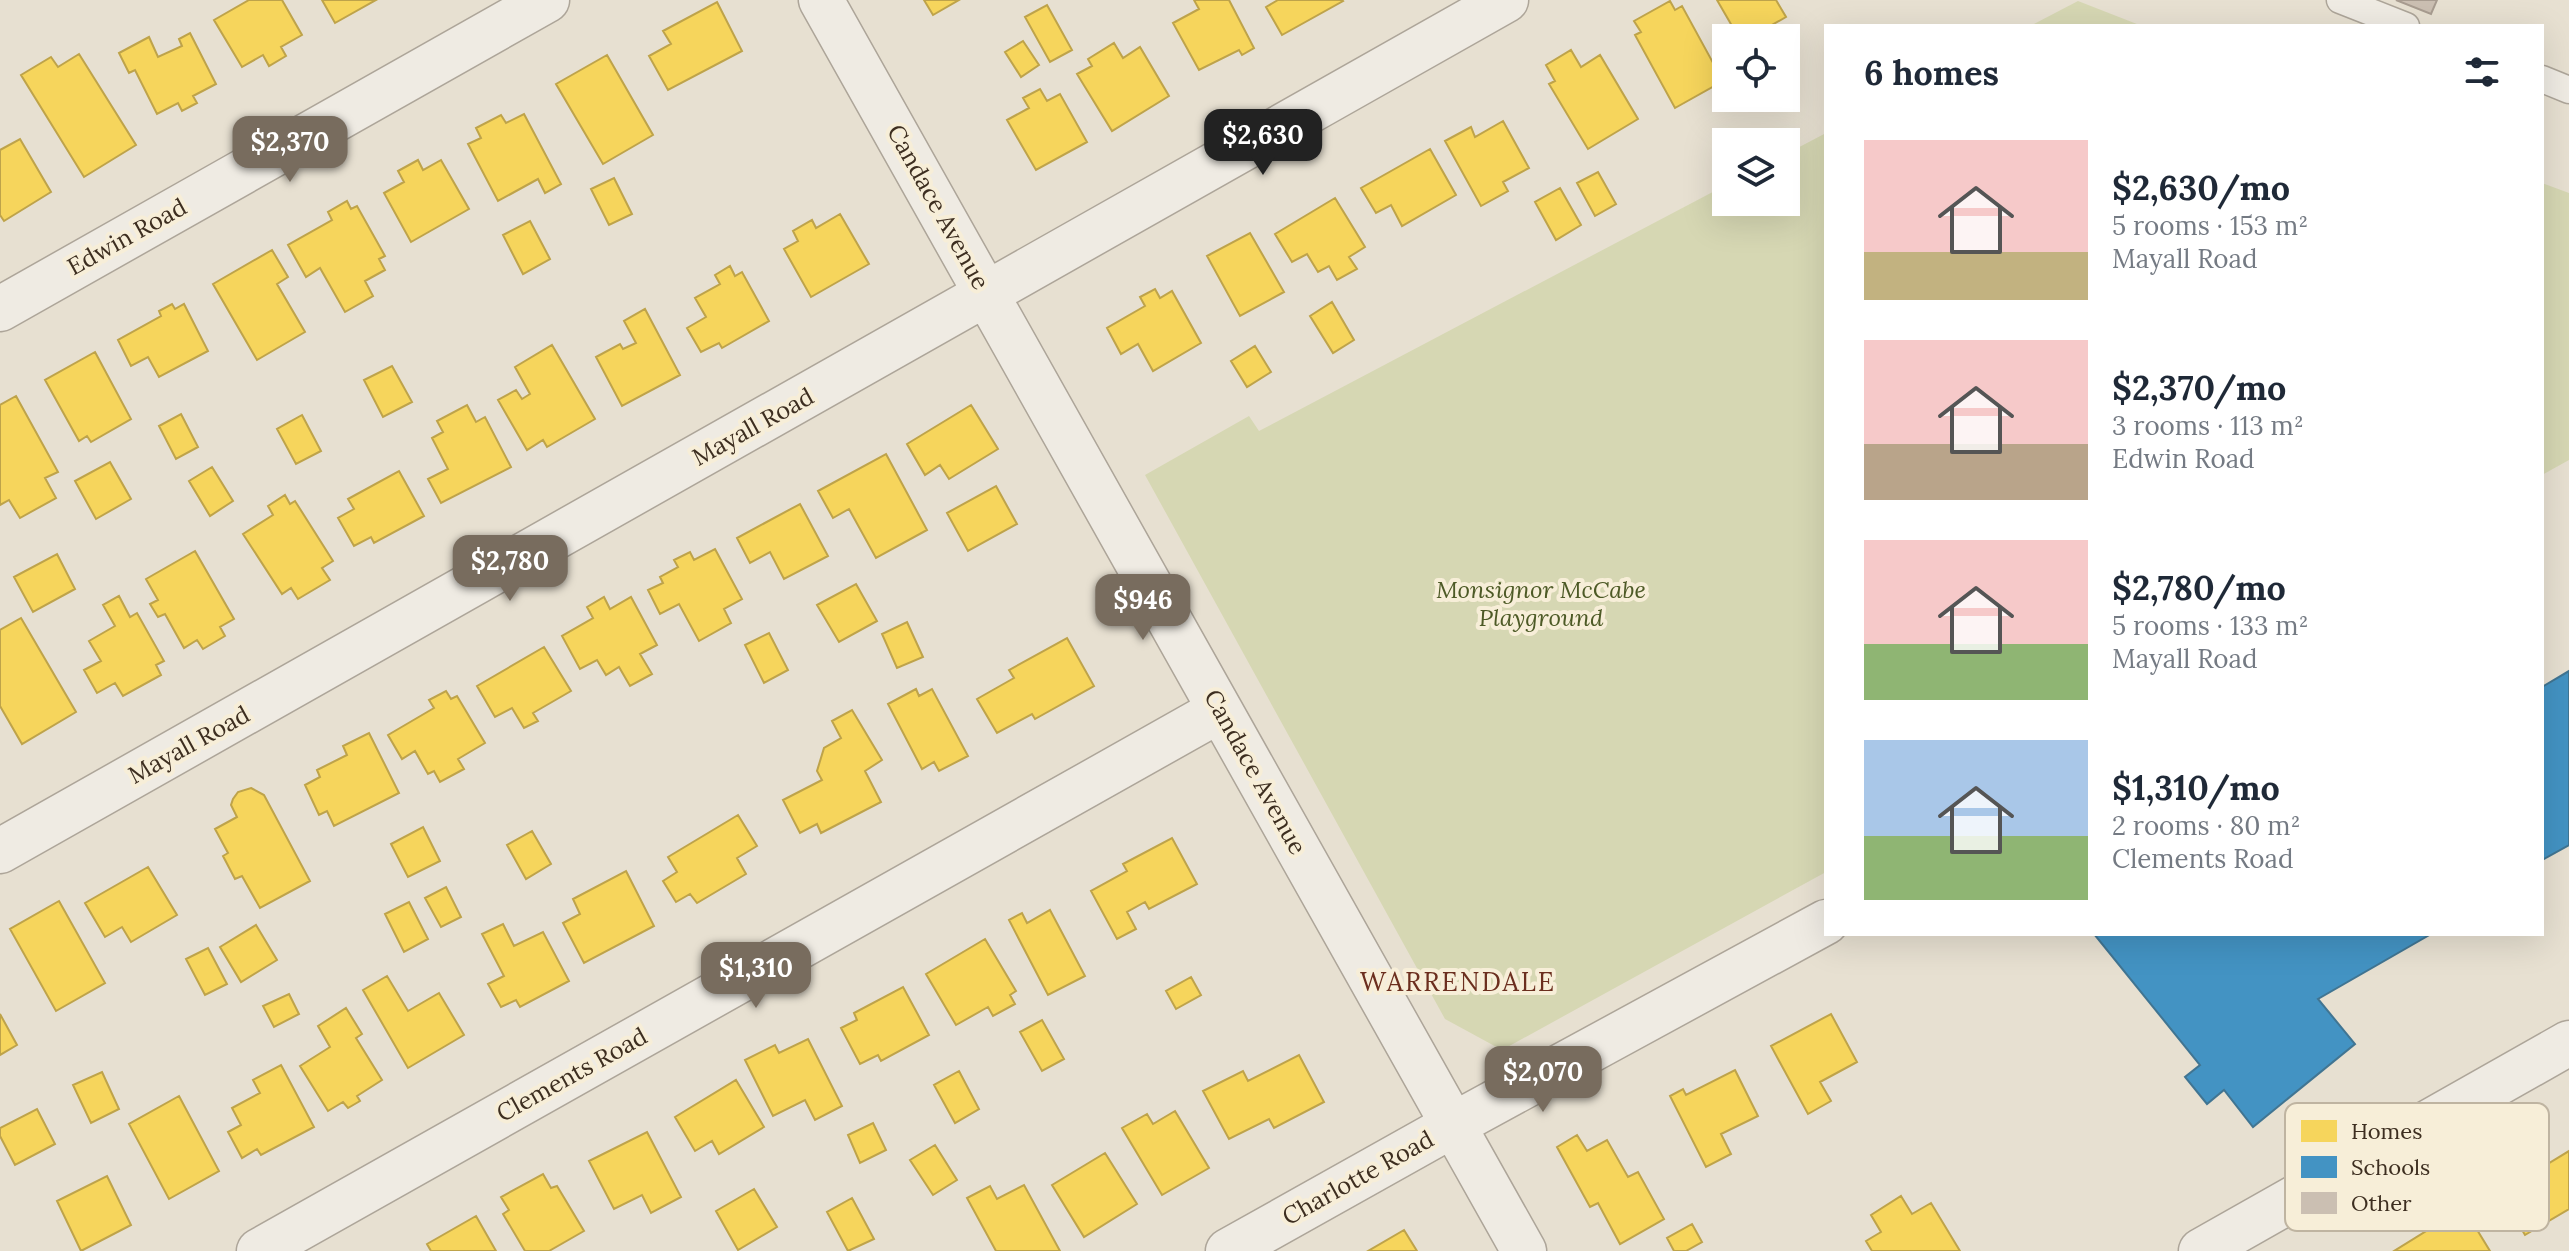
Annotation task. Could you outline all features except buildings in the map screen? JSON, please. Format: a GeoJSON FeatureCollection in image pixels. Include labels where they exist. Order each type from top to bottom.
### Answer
{"type":"FeatureCollection","features":[{"type":"Feature","properties":{"kind":"street","name":"Edwin Road"},"geometry":{"type":"LineString","coordinates":[[0,309],[547,0]]}},
{"type":"Feature","properties":{"kind":"street","name":"Candace Avenue"},"geometry":{"type":"LineString","coordinates":[[821,0],[1524,1251]]}},
{"type":"Feature","properties":{"kind":"street","name":"Mayall Road"},"geometry":{"type":"LineString","coordinates":[[0,851],[1506,0]]}},
{"type":"Feature","properties":{"kind":"street","name":"Clements Road"},"geometry":{"type":"LineString","coordinates":[[259,1251],[1220,710]]}},
{"type":"Feature","properties":{"kind":"street","name":"Charlotte Road"},"geometry":{"type":"LineString","coordinates":[[1228,1251],[1824,923]]}},
{"type":"Feature","properties":{"kind":"street"},"geometry":{"type":"LineString","coordinates":[[2463,1103],[2569,1043]]}},
{"type":"Feature","properties":{"kind":"street"},"geometry":{"type":"LineString","coordinates":[[2201,1251],[2285,1204]]}},
{"type":"Feature","properties":{"kind":"lane"},"geometry":{"type":"LineString","coordinates":[[2340,0],[2401,24]]}},
{"type":"Feature","properties":{"kind":"lane"},"geometry":{"type":"LineString","coordinates":[[2544,80],[2569,90]]}},
{"type":"Feature","properties":{"kind":"green space"},"geometry":{"type":"Polygon","coordinates":[[[2078,1],[2137,24],[2034,24],[2078,1]]]}},
{"type":"Feature","properties":{"kind":"green space","name":"Monsignor McCabe Playground"},"geometry":{"type":"Polygon","coordinates":[[[1824,134],[1824,873],[1502,1050],[1445,1019],[1145,475],[1249,416],[1259,431],[1712,192],[1712,216],[1800,216],[1800,147],[1824,134]]]}},
{"type":"Feature","properties":{"kind":"green space"},"geometry":{"type":"Polygon","coordinates":[[[2544,184],[2569,193],[2569,460],[2544,474],[2544,184]]]}},
{"type":"Feature","properties":{"kind":"district","name":"WARRENDALE"},"geometry":{"type":"Point","coordinates":[1458,982]}}]}
